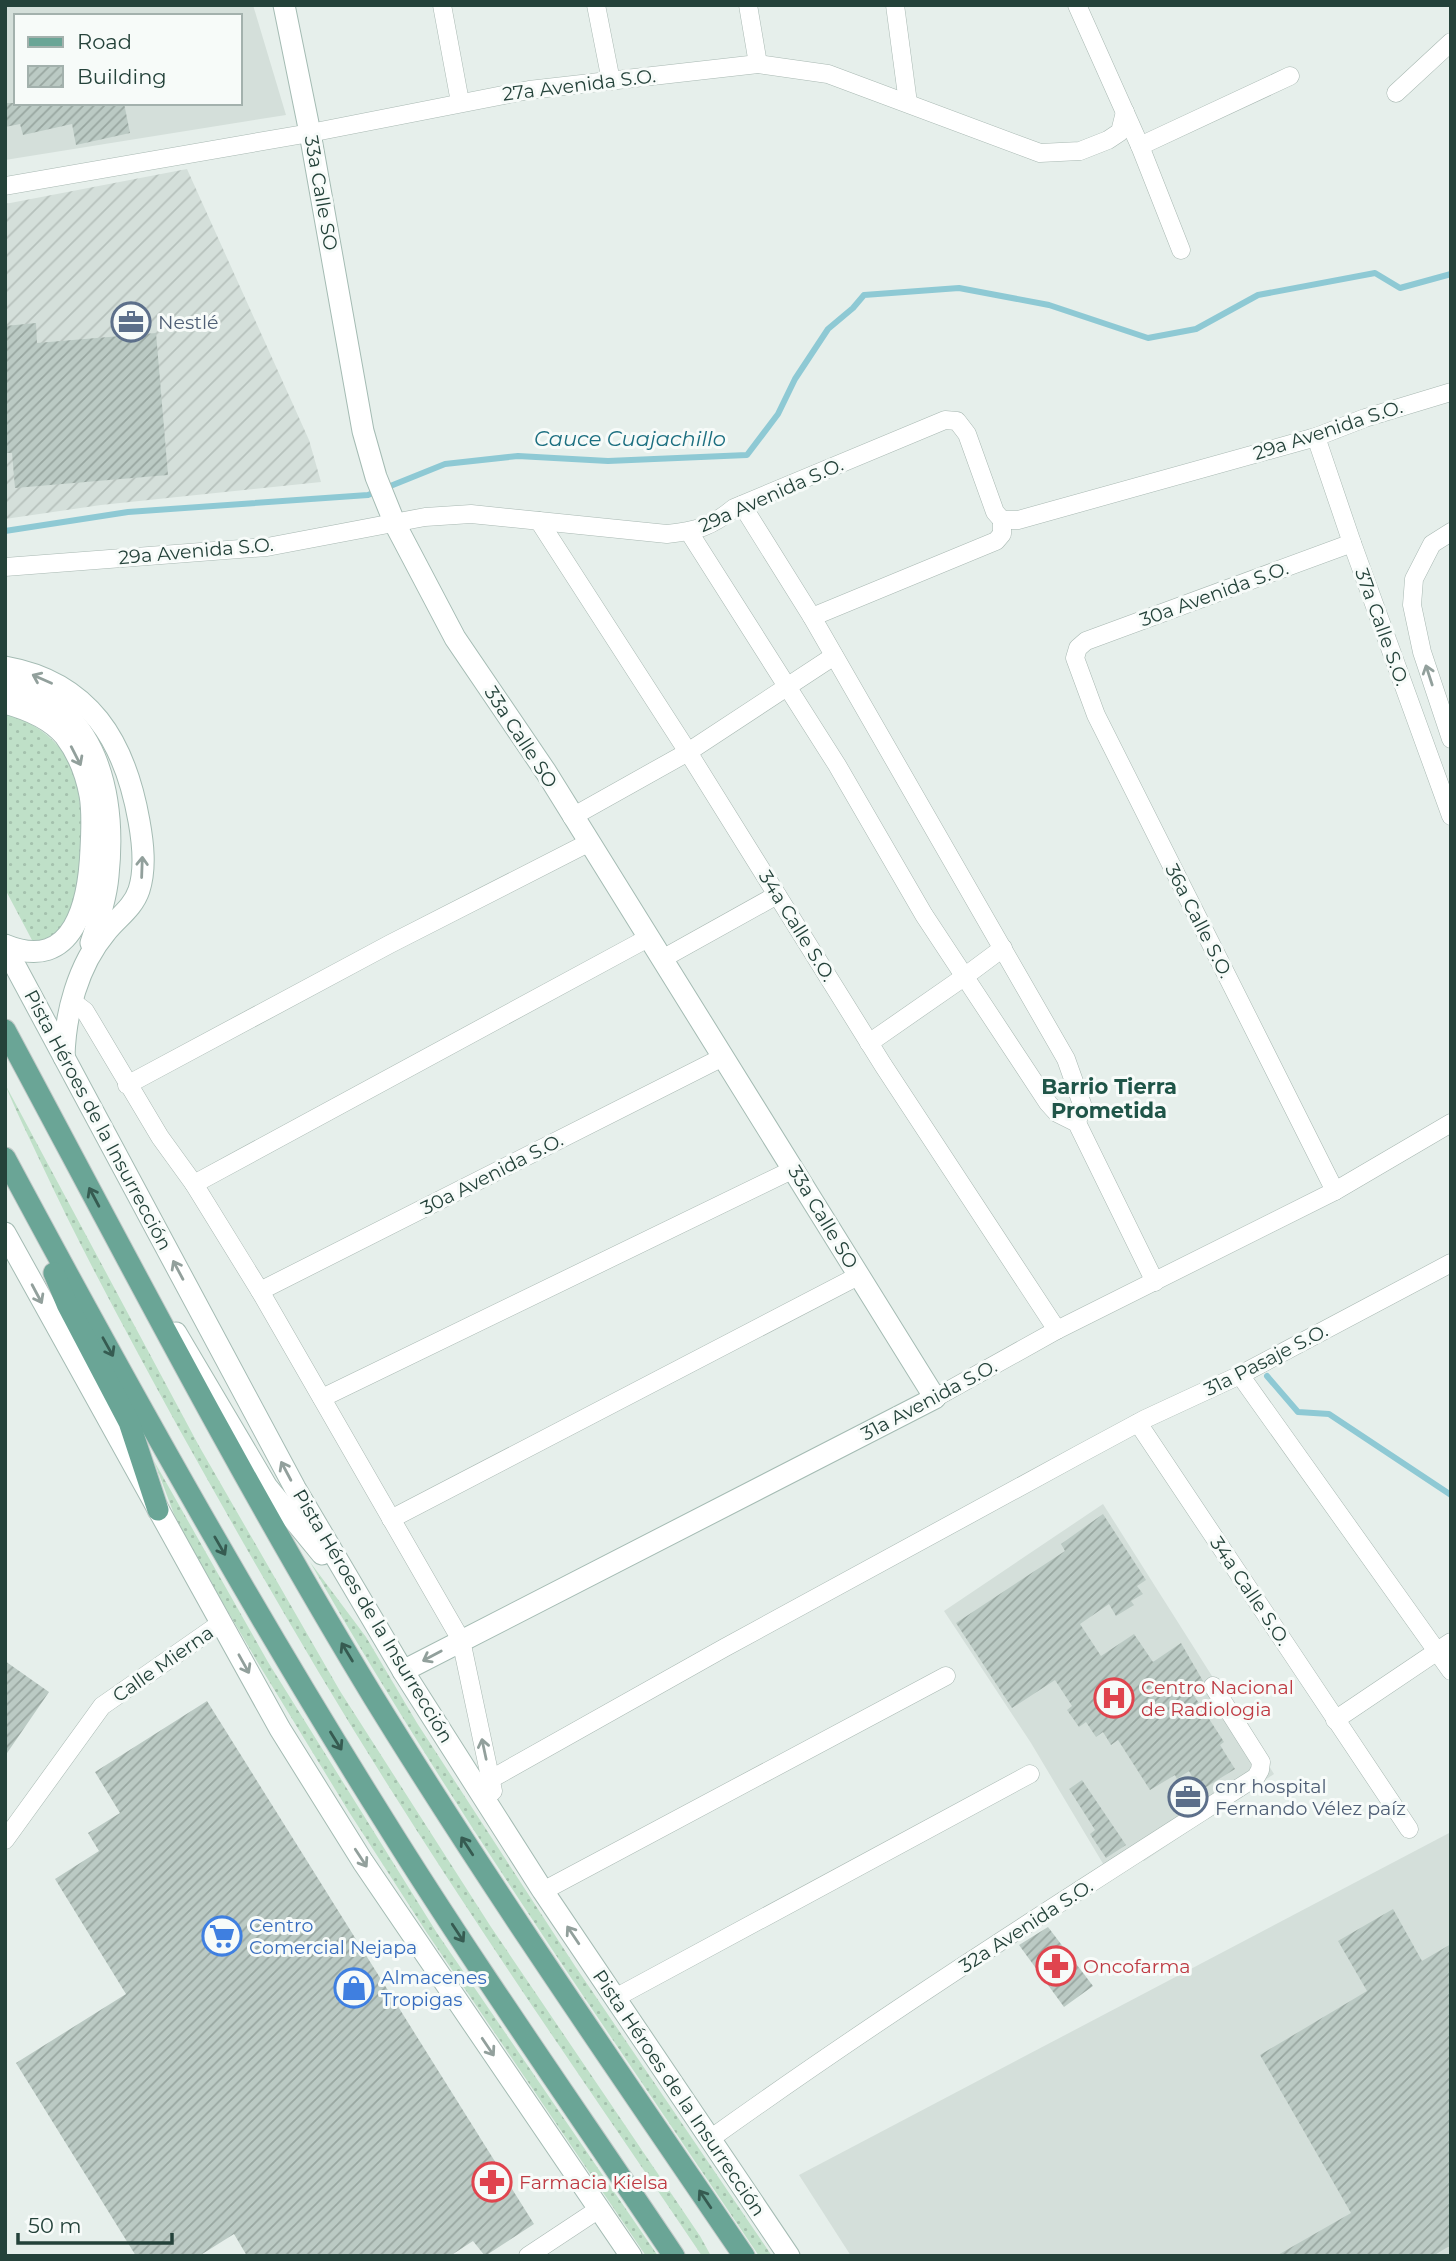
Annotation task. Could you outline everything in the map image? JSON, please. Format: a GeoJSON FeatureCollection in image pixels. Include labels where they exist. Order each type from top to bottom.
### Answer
{"type":"FeatureCollection","features":[{"type":"Feature","properties":{"kind":"main road","name":"Pista Héroes de la Insurrección"},"geometry":{"type":"LineString","coordinates":[[5,1030],[117,1240],[309,1587],[426,1782],[504,1903],[744,2256]]}},
{"type":"Feature","properties":{"kind":"main road"},"geometry":{"type":"LineString","coordinates":[[7,1161],[66,1304],[129,1422],[158,1510]]}},
{"type":"Feature","properties":{"kind":"main road"},"geometry":{"type":"LineString","coordinates":[[7,1161],[150,1423],[293,1671],[392,1833],[674,2256]]}},
{"type":"Feature","properties":{"kind":"street","name":"33a Calle SO"},"geometry":{"type":"LineString","coordinates":[[284,5],[310,133],[363,431],[376,477],[392,518],[455,638],[546,772],[935,1398]]}},
{"type":"Feature","properties":{"kind":"street"},"geometry":{"type":"LineString","coordinates":[[442,5],[460,102]]}},
{"type":"Feature","properties":{"kind":"street"},"geometry":{"type":"LineString","coordinates":[[596,5],[611,81]]}},
{"type":"Feature","properties":{"kind":"street"},"geometry":{"type":"LineString","coordinates":[[748,5],[758,64]]}},
{"type":"Feature","properties":{"kind":"street"},"geometry":{"type":"LineString","coordinates":[[895,5],[908,103]]}},
{"type":"Feature","properties":{"kind":"street"},"geometry":{"type":"LineString","coordinates":[[1077,5],[1140,146],[1181,250]]}},
{"type":"Feature","properties":{"kind":"street"},"geometry":{"type":"LineString","coordinates":[[1396,93],[1451,42]]}},
{"type":"Feature","properties":{"kind":"street","name":"27a Avenida S.O."},"geometry":{"type":"LineString","coordinates":[[5,186],[310,133],[529,90],[758,64],[828,74],[1040,153],[1080,151],[1108,140],[1120,132],[1125,112]]}},
{"type":"Feature","properties":{"kind":"street"},"geometry":{"type":"LineString","coordinates":[[1140,146],[1290,76]]}},
{"type":"Feature","properties":{"kind":"street","name":"29a Avenida S.O."},"geometry":{"type":"LineString","coordinates":[[5,566],[267,547],[392,518],[471,514],[667,534],[689,532],[716,523],[734,508],[945,420],[957,421],[967,434],[995,512],[1002,520],[1018,520],[1316,437],[1365,418],[1451,392]]}},
{"type":"Feature","properties":{"kind":"street","name":"37a Calle S.O."},"geometry":{"type":"LineString","coordinates":[[1316,437],[1451,816]]}},
{"type":"Feature","properties":{"kind":"street"},"geometry":{"type":"LineString","coordinates":[[742,505],[812,618],[1003,948],[1072,1074],[1082,1104],[1077,1123]]}},
{"type":"Feature","properties":{"kind":"street"},"geometry":{"type":"LineString","coordinates":[[812,618],[996,541],[1002,534],[1002,520]]}},
{"type":"Feature","properties":{"kind":"street","name":"34a Calle S.O."},"geometry":{"type":"LineString","coordinates":[[539,521],[688,752],[869,1043],[1057,1330]]}},
{"type":"Feature","properties":{"kind":"street"},"geometry":{"type":"LineString","coordinates":[[1451,531],[1432,544],[1415,579],[1412,605],[1422,652],[1451,739]]}},
{"type":"Feature","properties":{"kind":"street"},"geometry":{"type":"LineString","coordinates":[[689,532],[837,765],[964,978],[1048,1103],[1057,1113],[1077,1123],[1155,1282]]}},
{"type":"Feature","properties":{"kind":"street","name":"30a Avenida S.O."},"geometry":{"type":"LineString","coordinates":[[1078,648],[1086,641],[1352,543]]}},
{"type":"Feature","properties":{"kind":"street","name":"36a Calle S.O."},"geometry":{"type":"LineString","coordinates":[[1078,648],[1075,658],[1096,715],[1335,1191]]}},
{"type":"Feature","properties":{"kind":"street"},"geometry":{"type":"LineString","coordinates":[[572,817],[688,752],[834,656]]}},
{"type":"Feature","properties":{"kind":"street"},"geometry":{"type":"LineString","coordinates":[[5,667],[22,670],[43,679],[80,701],[99,720],[117,747],[133,792],[143,848],[142,878],[134,901],[106,931],[85,965]]}},
{"type":"Feature","properties":{"kind":"street"},"geometry":{"type":"LineString","coordinates":[[5,687],[54,706],[79,730],[96,756],[110,813],[108,877],[85,965],[66,1022],[64,1057]]}},
{"type":"Feature","properties":{"kind":"street"},"geometry":{"type":"LineString","coordinates":[[5,703],[22,708],[55,726],[79,758],[90,797],[91,840],[88,883],[78,921],[68,936],[48,949],[34,953],[23,953],[5,946]]}},
{"type":"Feature","properties":{"kind":"street"},"geometry":{"type":"LineString","coordinates":[[127,1084],[390,944],[588,843]]}},
{"type":"Feature","properties":{"kind":"street"},"geometry":{"type":"LineString","coordinates":[[88,883],[93,902],[102,906],[134,901]]}},
{"type":"Feature","properties":{"kind":"street"},"geometry":{"type":"LineString","coordinates":[[662,960],[777,895]]}},
{"type":"Feature","properties":{"kind":"street"},"geometry":{"type":"LineString","coordinates":[[194,1184],[648,937]]}},
{"type":"Feature","properties":{"kind":"street","name":"Pista Héroes de la Insurrección"},"geometry":{"type":"LineString","coordinates":[[5,946],[295,1488],[403,1671],[543,1891],[789,2256]]}},
{"type":"Feature","properties":{"kind":"street"},"geometry":{"type":"LineString","coordinates":[[869,1043],[1003,948]]}},
{"type":"Feature","properties":{"kind":"street"},"geometry":{"type":"LineString","coordinates":[[73,1002],[85,1010],[127,1084],[173,1157],[194,1184],[260,1291],[461,1640],[491,1779],[496,1816]]}},
{"type":"Feature","properties":{"kind":"street","name":"30a Avenida S.O."},"geometry":{"type":"LineString","coordinates":[[260,1291],[723,1057]]}},
{"type":"Feature","properties":{"kind":"street","name":"31a Avenida S.O."},"geometry":{"type":"LineString","coordinates":[[403,1671],[935,1398],[1057,1330],[1335,1191],[1451,1123]]}},
{"type":"Feature","properties":{"kind":"street"},"geometry":{"type":"LineString","coordinates":[[323,1398],[794,1169]]}},
{"type":"Feature","properties":{"kind":"street"},"geometry":{"type":"LineString","coordinates":[[5,1233],[280,1729],[363,1862],[631,2256]]}},
{"type":"Feature","properties":{"kind":"street"},"geometry":{"type":"LineString","coordinates":[[117,1240],[196,1363],[267,1487],[367,1610]]}},
{"type":"Feature","properties":{"kind":"street","name":"31a Pasaje S.O."},"geometry":{"type":"LineString","coordinates":[[491,1779],[736,1641],[1080,1454],[1138,1423],[1240,1375],[1451,1263]]}},
{"type":"Feature","properties":{"kind":"street"},"geometry":{"type":"LineString","coordinates":[[391,1519],[858,1276]]}},
{"type":"Feature","properties":{"kind":"street"},"geometry":{"type":"LineString","coordinates":[[1240,1375],[1444,1647],[1451,1671]]}},
{"type":"Feature","properties":{"kind":"street","name":"34a Calle S.O."},"geometry":{"type":"LineString","coordinates":[[1138,1423],[1409,1829]]}},
{"type":"Feature","properties":{"kind":"street","name":"Calle Mierna"},"geometry":{"type":"LineString","coordinates":[[5,1840],[102,1706],[221,1623]]}},
{"type":"Feature","properties":{"kind":"street"},"geometry":{"type":"LineString","coordinates":[[1335,1720],[1444,1647]]}},
{"type":"Feature","properties":{"kind":"street"},"geometry":{"type":"LineString","coordinates":[[543,1891],[946,1676]]}},
{"type":"Feature","properties":{"kind":"street","name":"32a Avenida S.O."},"geometry":{"type":"LineString","coordinates":[[710,2139],[812,2067],[1256,1777],[1261,1762],[1213,1686]]}},
{"type":"Feature","properties":{"kind":"street"},"geometry":{"type":"LineString","coordinates":[[615,1998],[1030,1774]]}},
{"type":"Feature","properties":{"kind":"street"},"geometry":{"type":"LineString","coordinates":[[528,2256],[599,2209]]}},
{"type":"Feature","properties":{"kind":"shaded area"},"geometry":{"type":"Polygon","coordinates":[[[5,5],[253,5],[286,115],[5,160],[5,5]]]}},
{"type":"Feature","properties":{"kind":"shaded area","name":"Nestlé"},"geometry":{"type":"Polygon","coordinates":[[[187,169],[309,440],[321,482],[101,505],[5,519],[5,204],[187,169]]]}},
{"type":"Feature","properties":{"kind":"shaded area","name":"Centro Nacional de Radiologia"},"geometry":{"type":"Polygon","coordinates":[[[1103,1504],[1274,1774],[1144,1861],[1130,1859],[1108,1872],[1031,1743],[944,1611],[1103,1504]]]}},
{"type":"Feature","properties":{"kind":"shaded area"},"geometry":{"type":"Polygon","coordinates":[[[1451,1832],[1451,2256],[851,2256],[799,2175],[1451,1832]]]}},
{"type":"Feature","properties":{"kind":"green space"},"geometry":{"type":"Polygon","coordinates":[[[5,712],[41,730],[59,747],[75,780],[82,820],[78,882],[69,920],[58,932],[33,942],[5,889],[5,712]]]}},
{"type":"Feature","properties":{"kind":"green space"},"geometry":{"type":"Polygon","coordinates":[[[5,1084],[199,1446],[340,1691],[491,1927],[711,2256],[702,2256],[542,2020],[424,1842],[332,1694],[125,1330],[58,1199],[5,1084]]]}},
{"type":"Feature","properties":{"kind":"green space"},"geometry":{"type":"Polygon","coordinates":[[[154,1461],[268,1662],[437,1933],[658,2256],[646,2256],[427,1933],[349,1812],[190,1547],[154,1461]]]}},
{"type":"Feature","properties":{"kind":"green space"},"geometry":{"type":"Polygon","coordinates":[[[310,1562],[366,1637],[417,1723],[575,1966],[772,2256],[759,2256],[528,1913],[416,1739],[310,1562]]]}},
{"type":"Feature","properties":{"kind":"building"},"geometry":{"type":"Polygon","coordinates":[[[5,103],[124,105],[130,133],[76,145],[72,124],[23,135],[20,124],[5,127],[5,103]]]}},
{"type":"Feature","properties":{"kind":"building"},"geometry":{"type":"Polygon","coordinates":[[[36,323],[37,343],[156,333],[168,475],[15,488],[12,453],[5,453],[5,326],[36,323]]]}},
{"type":"Feature","properties":{"kind":"building"},"geometry":{"type":"Polygon","coordinates":[[[1103,1514],[1146,1580],[1137,1586],[1143,1594],[1131,1601],[1134,1605],[1116,1616],[1109,1604],[1080,1624],[1101,1656],[1134,1634],[1153,1662],[1181,1643],[1203,1681],[1202,1688],[1193,1694],[1224,1742],[1220,1745],[1235,1769],[1200,1791],[1189,1771],[1177,1779],[1175,1775],[1150,1790],[1118,1740],[1111,1745],[1103,1732],[1096,1737],[1086,1722],[1079,1727],[1067,1710],[1072,1706],[1055,1680],[1012,1708],[956,1623],[1065,1551],[1061,1544],[1103,1514]]]}},
{"type":"Feature","properties":{"kind":"building"},"geometry":{"type":"Polygon","coordinates":[[[5,1661],[49,1692],[5,1756],[5,1661]]]}},
{"type":"Feature","properties":{"kind":"building","name":"Centro Comercial Nejapa"},"geometry":{"type":"Polygon","coordinates":[[[207,1701],[534,2224],[485,2256],[473,2241],[450,2256],[247,2256],[234,2234],[199,2256],[136,2256],[16,2063],[126,1994],[55,1879],[99,1851],[88,1833],[120,1813],[95,1772],[207,1701]]]}},
{"type":"Feature","properties":{"kind":"building"},"geometry":{"type":"Polygon","coordinates":[[[1082,1780],[1126,1845],[1106,1858],[1090,1834],[1095,1830],[1069,1789],[1082,1780]]]}},
{"type":"Feature","properties":{"kind":"building"},"geometry":{"type":"Polygon","coordinates":[[[1393,1909],[1422,1961],[1451,1944],[1451,2245],[1433,2256],[1276,2256],[1351,2213],[1260,2055],[1367,1991],[1338,1941],[1393,1909]]]}},
{"type":"Feature","properties":{"kind":"building","name":"Oncofarma"},"geometry":{"type":"Polygon","coordinates":[[[1048,1927],[1093,1986],[1064,2007],[1019,1945],[1048,1927]]]}},
{"type":"Feature","properties":{"kind":"waterway","name":"Cauce Cuajachillo"},"geometry":{"type":"LineString","coordinates":[[5,531],[128,512],[368,495],[445,464],[518,456],[608,461],[747,455],[778,414],[795,379],[828,329],[864,295],[959,288],[1049,305],[1148,338],[1196,329],[1258,295],[1375,273],[1400,288],[1451,274]]}},
{"type":"Feature","properties":{"kind":"waterway"},"geometry":{"type":"LineString","coordinates":[[1267,1376],[1298,1412],[1329,1414],[1451,1495]]}},
{"type":"Feature","properties":{"kind":"place","name":"Nestlé"},"geometry":{"type":"Point","coordinates":[131,322]}},
{"type":"Feature","properties":{"kind":"place","name":"Centro Nacional de Radiologia"},"geometry":{"type":"Point","coordinates":[1114,1698]}},
{"type":"Feature","properties":{"kind":"place","name":"cnr hospital Fernando Vélez paíz"},"geometry":{"type":"Point","coordinates":[1188,1797]}},
{"type":"Feature","properties":{"kind":"place","name":"Centro Comercial Nejapa"},"geometry":{"type":"Point","coordinates":[222,1936]}},
{"type":"Feature","properties":{"kind":"place","name":"Oncofarma"},"geometry":{"type":"Point","coordinates":[1056,1966]}},
{"type":"Feature","properties":{"kind":"place","name":"Almacenes Tropigas"},"geometry":{"type":"Point","coordinates":[354,1988]}},
{"type":"Feature","properties":{"kind":"place","name":"Farmacia Kielsa"},"geometry":{"type":"Point","coordinates":[492,2182]}},
{"type":"Feature","properties":{"kind":"district","name":"Barrio Tierra Prometida"},"geometry":{"type":"Point","coordinates":[1109,1098]}}]}
